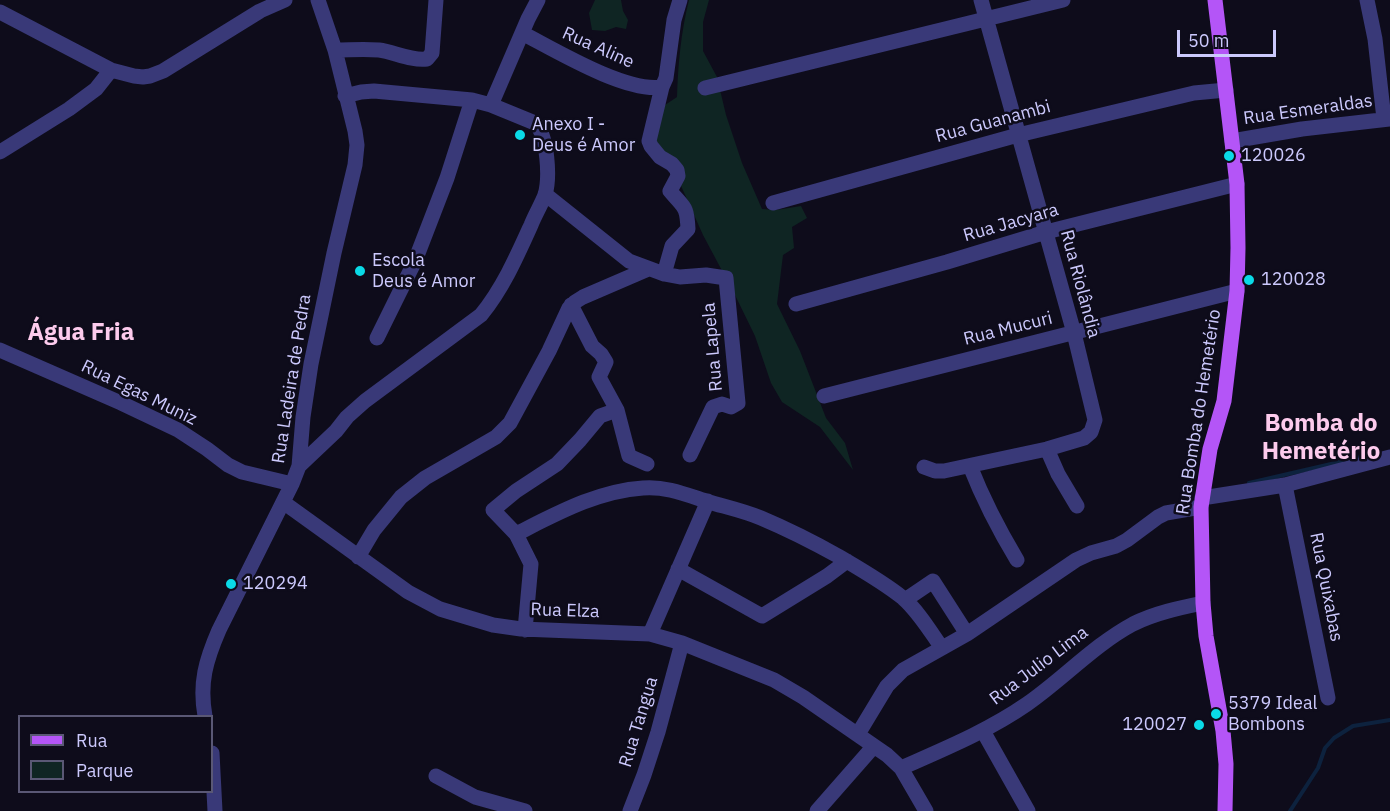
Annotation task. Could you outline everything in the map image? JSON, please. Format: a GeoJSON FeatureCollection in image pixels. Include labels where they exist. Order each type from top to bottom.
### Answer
{"type":"FeatureCollection","features":[{"type":"Feature","properties":{"kind":"main road","name":"Rua Bomba do Hemetério"},"geometry":{"type":"LineString","coordinates":[[1215,0],[1237,184],[1238,248],[1237,291],[1224,401],[1210,449],[1202,503],[1203,603],[1206,636],[1223,731],[1226,764],[1225,811]]}},
{"type":"Feature","properties":{"kind":"street"},"geometry":{"type":"LineString","coordinates":[[0,12],[111,70],[134,76],[150,76],[173,65],[260,11],[285,0]]}},
{"type":"Feature","properties":{"kind":"street","name":"Rua Ladeira de Pedra"},"geometry":{"type":"LineString","coordinates":[[205,715],[202,687],[211,649],[299,466],[310,364],[356,155],[355,131],[334,50],[318,0]]}},
{"type":"Feature","properties":{"kind":"street"},"geometry":{"type":"LineString","coordinates":[[334,50],[378,50],[423,59],[430,57],[436,0]]}},
{"type":"Feature","properties":{"kind":"street"},"geometry":{"type":"LineString","coordinates":[[491,105],[538,0]]}},
{"type":"Feature","properties":{"kind":"street"},"geometry":{"type":"LineString","coordinates":[[545,194],[629,261],[664,274],[672,246],[688,229],[685,208],[670,191],[678,176],[677,170],[660,157],[649,141],[666,78],[674,20],[680,0]]}},
{"type":"Feature","properties":{"kind":"street","name":"Rua Riolândia"},"geometry":{"type":"LineString","coordinates":[[981,0],[1074,333],[1095,420],[1091,432],[1084,438],[1047,449]]}},
{"type":"Feature","properties":{"kind":"street"},"geometry":{"type":"LineString","coordinates":[[705,88],[1063,0]]}},
{"type":"Feature","properties":{"kind":"street"},"geometry":{"type":"LineString","coordinates":[[1367,0],[1387,119]]}},
{"type":"Feature","properties":{"kind":"street","name":"Rua Aline"},"geometry":{"type":"LineString","coordinates":[[522,33],[631,85],[662,87]]}},
{"type":"Feature","properties":{"kind":"street"},"geometry":{"type":"LineString","coordinates":[[4,144],[69,109],[96,89],[111,70]]}},
{"type":"Feature","properties":{"kind":"street","name":"Rua Guanambi"},"geometry":{"type":"LineString","coordinates":[[772,203],[1018,135],[1194,93],[1226,90]]}},
{"type":"Feature","properties":{"kind":"street"},"geometry":{"type":"LineString","coordinates":[[299,466],[365,401],[481,315],[516,260],[545,194],[546,156],[539,127],[535,123],[491,105],[472,100],[374,91],[345,96]]}},
{"type":"Feature","properties":{"kind":"street"},"geometry":{"type":"LineString","coordinates":[[378,338],[415,261],[447,178],[472,100]]}},
{"type":"Feature","properties":{"kind":"street","name":"Rua Esmeraldas"},"geometry":{"type":"LineString","coordinates":[[1232,141],[1302,129],[1387,119]]}},
{"type":"Feature","properties":{"kind":"street","name":"Rua Jacyara"},"geometry":{"type":"LineString","coordinates":[[796,304],[1046,232],[1237,184]]}},
{"type":"Feature","properties":{"kind":"street"},"geometry":{"type":"LineString","coordinates":[[358,557],[374,530],[402,498],[424,478],[496,437],[510,423],[571,305],[583,297],[648,268]]}},
{"type":"Feature","properties":{"kind":"street","name":"Rua Lapela"},"geometry":{"type":"LineString","coordinates":[[664,274],[726,278],[738,403],[731,407],[722,404],[713,407],[690,455]]}},
{"type":"Feature","properties":{"kind":"street","name":"Rua Mucuri"},"geometry":{"type":"LineString","coordinates":[[824,396],[1237,291]]}},
{"type":"Feature","properties":{"kind":"street"},"geometry":{"type":"LineString","coordinates":[[571,305],[592,346],[606,362],[599,377],[617,410],[628,456],[647,464]]}},
{"type":"Feature","properties":{"kind":"street","name":"Rua Egas Muniz"},"geometry":{"type":"LineString","coordinates":[[0,350],[178,430],[228,465],[242,472],[292,484]]}},
{"type":"Feature","properties":{"kind":"street"},"geometry":{"type":"LineString","coordinates":[[525,630],[531,564],[516,534],[494,510],[516,491],[557,464],[600,416],[617,410]]}},
{"type":"Feature","properties":{"kind":"street"},"geometry":{"type":"LineString","coordinates":[[924,467],[944,471],[1047,449],[1058,474],[1077,506]]}},
{"type":"Feature","properties":{"kind":"street"},"geometry":{"type":"LineString","coordinates":[[858,734],[887,686],[903,670],[968,634],[1076,560],[1116,546],[1158,517],[1202,503],[1285,485],[1390,457]]}},
{"type":"Feature","properties":{"kind":"street"},"geometry":{"type":"LineString","coordinates":[[970,466],[983,499],[1017,561]]}},
{"type":"Feature","properties":{"kind":"street","name":"Rua Quixabas"},"geometry":{"type":"LineString","coordinates":[[1285,485],[1328,698]]}},
{"type":"Feature","properties":{"kind":"street"},"geometry":{"type":"LineString","coordinates":[[516,534],[568,507],[624,490],[670,489],[760,518],[847,561],[905,600],[942,648]]}},
{"type":"Feature","properties":{"kind":"street"},"geometry":{"type":"LineString","coordinates":[[650,634],[708,501]]}},
{"type":"Feature","properties":{"kind":"street","name":"Rua Elza"},"geometry":{"type":"LineString","coordinates":[[283,502],[408,592],[440,609],[494,625],[525,630],[650,634],[682,643],[774,680],[803,697],[887,755],[901,768],[926,811]]}},
{"type":"Feature","properties":{"kind":"street"},"geometry":{"type":"LineString","coordinates":[[678,569],[762,616],[847,561]]}},
{"type":"Feature","properties":{"kind":"street"},"geometry":{"type":"LineString","coordinates":[[905,600],[933,581],[968,634]]}},
{"type":"Feature","properties":{"kind":"street","name":"Rua Julio Lima"},"geometry":{"type":"LineString","coordinates":[[901,768],[983,730],[1026,705],[1105,642],[1133,624],[1160,613],[1203,603]]}},
{"type":"Feature","properties":{"kind":"street","name":"Rua Tangua"},"geometry":{"type":"LineString","coordinates":[[630,811],[658,732],[682,643]]}},
{"type":"Feature","properties":{"kind":"street"},"geometry":{"type":"LineString","coordinates":[[983,730],[1028,811]]}},
{"type":"Feature","properties":{"kind":"street"},"geometry":{"type":"LineString","coordinates":[[818,811],[874,746]]}},
{"type":"Feature","properties":{"kind":"street"},"geometry":{"type":"LineString","coordinates":[[213,772],[215,811]]}},
{"type":"Feature","properties":{"kind":"street"},"geometry":{"type":"LineString","coordinates":[[436,776],[475,797],[525,811]]}},
{"type":"Feature","properties":{"kind":"green space"},"geometry":{"type":"Polygon","coordinates":[[[595,0],[621,0],[628,20],[626,29],[616,27],[605,31],[592,30],[589,13],[595,0]]]}},
{"type":"Feature","properties":{"kind":"green space"},"geometry":{"type":"Polygon","coordinates":[[[689,0],[709,0],[703,22],[703,51],[717,77],[726,115],[742,163],[762,209],[776,210],[801,206],[807,218],[792,227],[794,248],[783,255],[777,304],[800,351],[826,418],[845,443],[853,470],[820,427],[782,402],[771,383],[755,336],[703,235],[682,188],[662,149],[647,131],[659,109],[677,97],[680,48],[689,0]]]}},
{"type":"Feature","properties":{"kind":"waterway"},"geometry":{"type":"LineString","coordinates":[[1249,483],[1370,455]]}},
{"type":"Feature","properties":{"kind":"waterway"},"geometry":{"type":"LineString","coordinates":[[1290,811],[1318,768],[1325,748],[1334,738],[1353,726],[1390,720]]}},
{"type":"Feature","properties":{"kind":"place","name":"Anexo I - Deus é Amor"},"geometry":{"type":"Point","coordinates":[520,135]}},
{"type":"Feature","properties":{"kind":"place","name":"120026"},"geometry":{"type":"Point","coordinates":[1229,156]}},
{"type":"Feature","properties":{"kind":"place","name":"Escola Deus é Amor"},"geometry":{"type":"Point","coordinates":[360,271]}},
{"type":"Feature","properties":{"kind":"place","name":"120028"},"geometry":{"type":"Point","coordinates":[1249,280]}},
{"type":"Feature","properties":{"kind":"place","name":"120294"},"geometry":{"type":"Point","coordinates":[231,584]}},
{"type":"Feature","properties":{"kind":"place","name":"5379 Ideal Bombons"},"geometry":{"type":"Point","coordinates":[1216,714]}},
{"type":"Feature","properties":{"kind":"place","name":"120027"},"geometry":{"type":"Point","coordinates":[1199,725]}},
{"type":"Feature","properties":{"kind":"district","name":"Água Fria"},"geometry":{"type":"Point","coordinates":[81,333]}},
{"type":"Feature","properties":{"kind":"district","name":"Bomba do Hemetério"},"geometry":{"type":"Point","coordinates":[1321,438]}}]}
